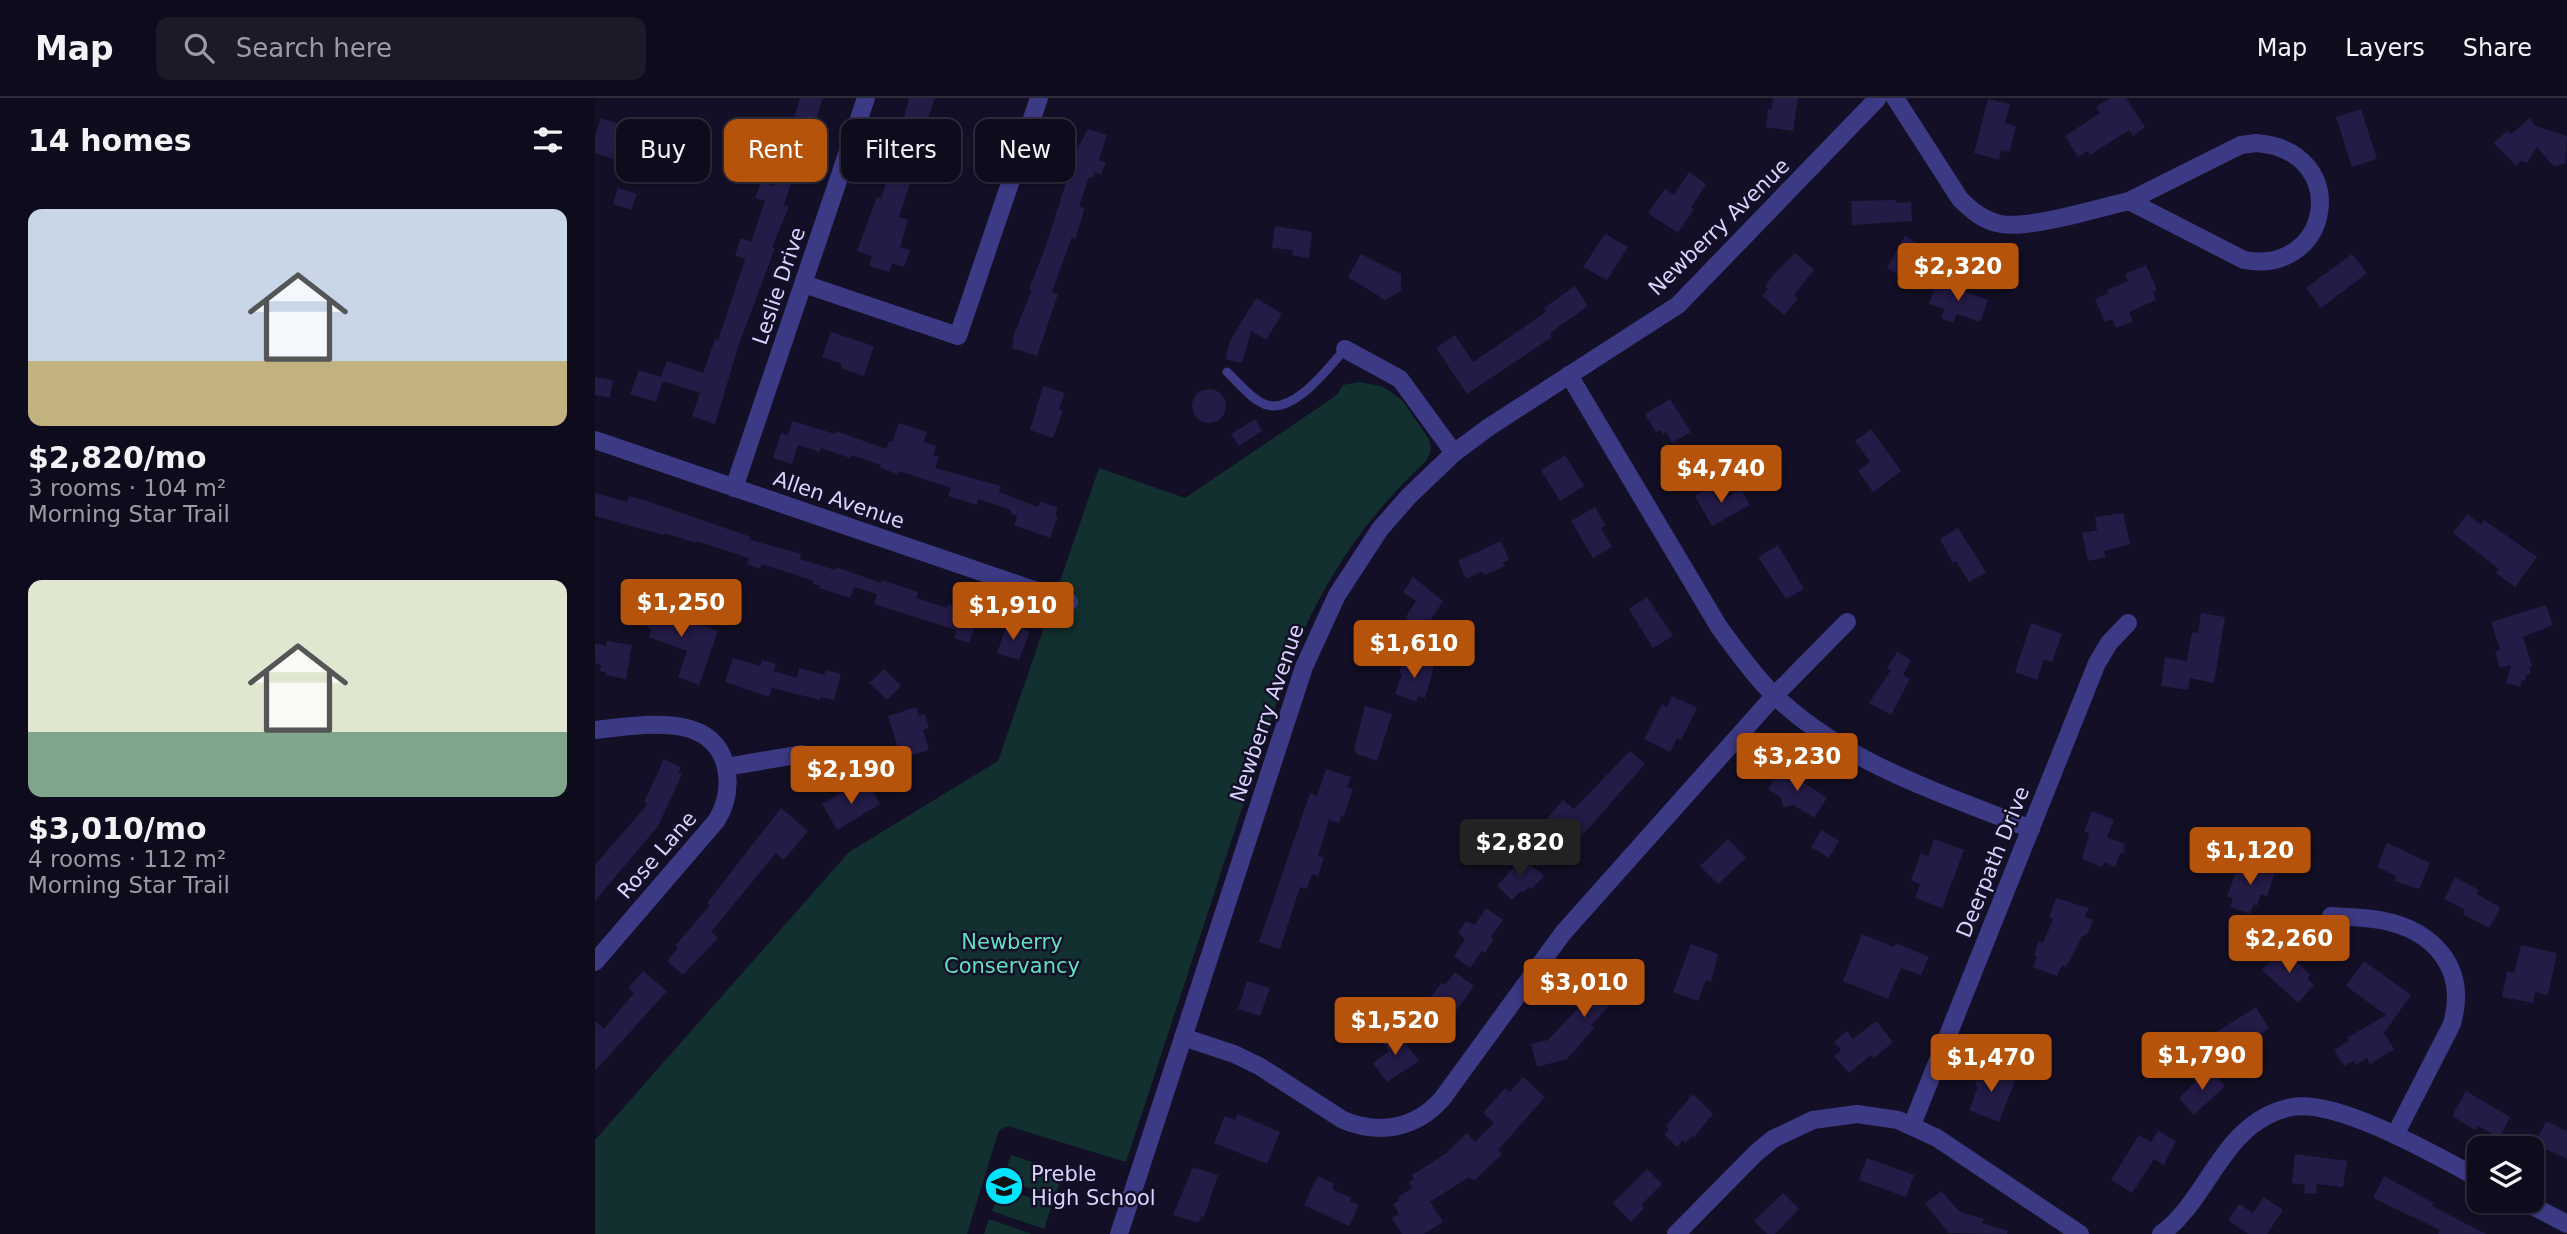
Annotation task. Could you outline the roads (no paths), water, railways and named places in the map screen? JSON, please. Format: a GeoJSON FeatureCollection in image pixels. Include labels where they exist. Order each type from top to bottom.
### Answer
{"type":"FeatureCollection","features":[{"type":"Feature","properties":{"kind":"street","name":"Leslie Drive"},"geometry":{"type":"LineString","coordinates":[[734,488],[866,98]]}},
{"type":"Feature","properties":{"kind":"street"},"geometry":{"type":"LineString","coordinates":[[804,284],[958,336],[1039,98]]}},
{"type":"Feature","properties":{"kind":"street","name":"Newberry Avenue"},"geometry":{"type":"LineString","coordinates":[[1119,1234],[1304,667],[1336,595],[1380,529],[1409,496],[1454,453],[1489,427],[1678,305],[1878,98]]}},
{"type":"Feature","properties":{"kind":"street"},"geometry":{"type":"LineString","coordinates":[[1895,98],[1960,199],[1971,211],[2000,224],[2025,224],[2129,201],[2241,145],[2256,142],[2286,148],[2299,157],[2315,179],[2320,201],[2315,225],[2307,240],[2294,252],[2279,260],[2255,262],[2228,254],[2129,201]]}},
{"type":"Feature","properties":{"kind":"street"},"geometry":{"type":"LineString","coordinates":[[1345,349],[1400,379],[1454,453]]}},
{"type":"Feature","properties":{"kind":"street"},"geometry":{"type":"LineString","coordinates":[[1569,375],[1719,627],[1742,660],[1775,695],[1831,740],[1865,760],[2031,829]]}},
{"type":"Feature","properties":{"kind":"street","name":"Allen Avenue"},"geometry":{"type":"LineString","coordinates":[[595,440],[1069,602]]}},
{"type":"Feature","properties":{"kind":"street"},"geometry":{"type":"LineString","coordinates":[[1183,1037],[1234,1054],[1259,1066],[1343,1120],[1357,1126],[1389,1129],[1421,1117],[1441,1099],[1563,933],[1775,695],[1847,622]]}},
{"type":"Feature","properties":{"kind":"street","name":"Deerpath Drive"},"geometry":{"type":"LineString","coordinates":[[1912,1125],[2097,663],[2109,643],[2128,623]]}},
{"type":"Feature","properties":{"kind":"street"},"geometry":{"type":"LineString","coordinates":[[595,730],[680,725],[706,737],[718,749],[726,767],[802,754]]}},
{"type":"Feature","properties":{"kind":"street","name":"Rose Lane"},"geometry":{"type":"LineString","coordinates":[[595,962],[717,820],[727,799],[729,786],[726,767]]}},
{"type":"Feature","properties":{"kind":"street"},"geometry":{"type":"LineString","coordinates":[[2331,915],[2381,920],[2418,934],[2441,953],[2455,981],[2457,1008],[2452,1024],[2395,1135]]}},
{"type":"Feature","properties":{"kind":"street"},"geometry":{"type":"LineString","coordinates":[[2161,1234],[2178,1219],[2238,1138],[2265,1116],[2294,1107],[2327,1109],[2395,1135],[2467,1172]]}},
{"type":"Feature","properties":{"kind":"street"},"geometry":{"type":"LineString","coordinates":[[1675,1234],[1756,1153],[1793,1128],[1831,1116],[1857,1114],[1880,1116],[1912,1125],[2080,1234]]}},
{"type":"Feature","properties":{"kind":"street"},"geometry":{"type":"LineString","coordinates":[[2544,1212],[2567,1224]]}},
{"type":"Feature","properties":{"kind":"lane"},"geometry":{"type":"LineString","coordinates":[[1227,372],[1256,398],[1266,404],[1280,406],[1313,385],[1345,349]]}},
{"type":"Feature","properties":{"kind":"place","name":"Preble High School"},"geometry":{"type":"Point","coordinates":[1004,1186]}},
{"type":"Feature","properties":{"kind":"park label","name":"Newberry Conservancy"},"geometry":{"type":"Point","coordinates":[1012,954]}}]}
